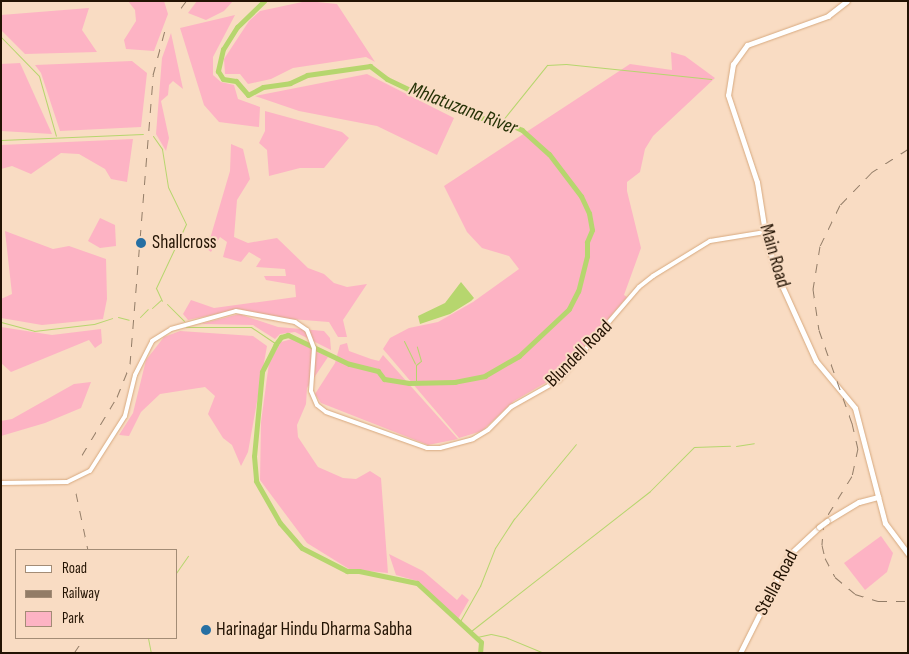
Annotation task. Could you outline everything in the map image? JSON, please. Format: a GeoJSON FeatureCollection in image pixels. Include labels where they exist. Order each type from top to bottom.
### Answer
{"type":"FeatureCollection","features":[{"type":"Feature","properties":{"kind":"main road","name":"Main Road"},"geometry":{"type":"LineString","coordinates":[[846,1],[828,16],[754,40],[741,51],[730,70],[728,96],[757,182],[765,232],[778,277],[816,361],[855,408],[887,526],[908,554]]}},
{"type":"Feature","properties":{"kind":"main road","name":"Stella Road"},"geometry":{"type":"LineString","coordinates":[[740,653],[789,555],[818,527],[827,521],[859,502],[878,497]]}},
{"type":"Feature","properties":{"kind":"street","name":"Blundell Road"},"geometry":{"type":"LineString","coordinates":[[1,483],[67,482],[90,471],[125,416],[142,356],[164,333],[242,311],[298,323],[308,330],[313,342],[312,395],[317,405],[326,412],[427,448],[440,448],[473,438],[489,430],[511,407],[559,380],[646,281],[707,242],[765,232]]}},
{"type":"Feature","properties":{"kind":"green space"},"geometry":{"type":"Polygon","coordinates":[[[128,1],[164,1],[168,14],[154,51],[126,49],[124,40],[136,21],[135,10],[128,1]]]}},
{"type":"Feature","properties":{"kind":"green space"},"geometry":{"type":"Polygon","coordinates":[[[197,1],[233,1],[224,11],[206,20],[188,13],[197,1]]]}},
{"type":"Feature","properties":{"kind":"green space"},"geometry":{"type":"Polygon","coordinates":[[[307,1],[337,4],[375,62],[366,57],[293,68],[271,79],[248,84],[240,74],[225,74],[224,59],[249,21],[260,11],[307,1]]]}},
{"type":"Feature","properties":{"kind":"green space"},"geometry":{"type":"Polygon","coordinates":[[[89,8],[82,30],[97,52],[25,54],[1,30],[1,15],[89,8]]]}},
{"type":"Feature","properties":{"kind":"green space"},"geometry":{"type":"Polygon","coordinates":[[[235,15],[213,57],[213,75],[221,82],[234,85],[238,99],[260,107],[259,127],[219,122],[204,105],[180,28],[235,15]]]}},
{"type":"Feature","properties":{"kind":"green space"},"geometry":{"type":"Polygon","coordinates":[[[171,33],[183,89],[173,81],[169,85],[168,95],[161,101],[169,138],[166,151],[156,134],[162,58],[171,33]]]}},
{"type":"Feature","properties":{"kind":"green space"},"geometry":{"type":"Polygon","coordinates":[[[671,52],[685,56],[715,78],[653,136],[645,149],[640,172],[627,182],[627,191],[641,248],[624,295],[627,297],[561,374],[514,401],[482,431],[459,438],[383,349],[390,338],[409,328],[438,322],[473,302],[519,269],[509,256],[482,248],[467,232],[444,186],[630,64],[672,70],[671,52]]]}},
{"type":"Feature","properties":{"kind":"green space"},"geometry":{"type":"Polygon","coordinates":[[[132,61],[147,73],[141,127],[60,131],[41,73],[35,65],[132,61]]]}},
{"type":"Feature","properties":{"kind":"green space"},"geometry":{"type":"Polygon","coordinates":[[[20,63],[52,134],[1,131],[1,64],[20,63]]]}},
{"type":"Feature","properties":{"kind":"green space"},"geometry":{"type":"Polygon","coordinates":[[[367,74],[454,118],[437,155],[377,126],[299,111],[255,96],[367,74]]]}},
{"type":"Feature","properties":{"kind":"green space"},"geometry":{"type":"Polygon","coordinates":[[[265,111],[342,132],[349,138],[324,168],[300,168],[269,176],[267,150],[259,143],[265,131],[265,111]]]}},
{"type":"Feature","properties":{"kind":"green space"},"geometry":{"type":"Polygon","coordinates":[[[133,139],[127,182],[111,179],[105,169],[79,154],[61,153],[31,174],[12,166],[1,169],[1,145],[133,139]]]}},
{"type":"Feature","properties":{"kind":"green space"},"geometry":{"type":"Polygon","coordinates":[[[231,144],[243,149],[250,179],[237,200],[234,237],[248,243],[277,238],[308,268],[324,274],[334,283],[347,287],[367,284],[343,320],[347,337],[338,337],[329,322],[265,317],[240,309],[188,320],[183,314],[191,300],[214,308],[296,297],[295,285],[266,280],[264,276],[286,276],[285,269],[256,267],[261,259],[249,252],[241,262],[223,257],[227,242],[220,237],[211,252],[207,249],[230,171],[231,144]]]}},
{"type":"Feature","properties":{"kind":"green space"},"geometry":{"type":"Polygon","coordinates":[[[100,218],[115,225],[116,246],[100,248],[88,241],[100,218]]]}},
{"type":"Feature","properties":{"kind":"green space"},"geometry":{"type":"Polygon","coordinates":[[[5,231],[53,249],[69,246],[106,259],[107,299],[103,319],[42,325],[1,318],[1,299],[12,294],[5,231]]]}},
{"type":"Feature","properties":{"kind":"green space"},"geometry":{"type":"Polygon","coordinates":[[[239,314],[278,327],[324,331],[330,338],[331,350],[295,332],[280,334],[275,339],[253,325],[201,324],[239,314]]]}},
{"type":"Feature","properties":{"kind":"green space"},"geometry":{"type":"Polygon","coordinates":[[[1,327],[52,335],[101,329],[102,343],[95,348],[89,340],[11,372],[1,363],[1,327]]]}},
{"type":"Feature","properties":{"kind":"green space"},"geometry":{"type":"Polygon","coordinates":[[[180,331],[253,336],[267,346],[248,452],[241,466],[232,445],[223,438],[208,414],[215,396],[205,387],[160,394],[141,412],[129,436],[119,435],[133,413],[146,360],[164,337],[180,331]]]}},
{"type":"Feature","properties":{"kind":"green space"},"geometry":{"type":"Polygon","coordinates":[[[292,339],[328,357],[307,388],[306,404],[297,425],[298,437],[318,467],[343,478],[356,479],[370,471],[381,478],[388,573],[349,569],[307,543],[260,480],[261,422],[269,363],[281,342],[292,339]]]}},
{"type":"Feature","properties":{"kind":"green space"},"geometry":{"type":"Polygon","coordinates":[[[347,343],[349,351],[371,359],[379,361],[383,355],[458,439],[428,445],[321,403],[315,394],[335,363],[340,345],[347,343]]]}},
{"type":"Feature","properties":{"kind":"green space"},"geometry":{"type":"Polygon","coordinates":[[[91,382],[81,408],[45,423],[1,436],[1,421],[12,419],[74,384],[91,382]]]}},
{"type":"Feature","properties":{"kind":"green space"},"geometry":{"type":"Polygon","coordinates":[[[881,536],[893,553],[887,572],[865,590],[844,563],[881,536]]]}},
{"type":"Feature","properties":{"kind":"green space"},"geometry":{"type":"Polygon","coordinates":[[[389,554],[423,571],[457,600],[462,594],[469,600],[458,619],[417,581],[396,575],[389,554]]]}},
{"type":"Feature","properties":{"kind":"shaded area"},"geometry":{"type":"Polygon","coordinates":[[[461,282],[474,298],[450,314],[420,324],[418,316],[445,303],[461,282]]]}},
{"type":"Feature","properties":{"kind":"waterway","name":"Mhlatuzana River"},"geometry":{"type":"LineString","coordinates":[[264,1],[237,27],[223,49],[218,71],[223,79],[236,81],[248,95],[263,87],[290,83],[307,75],[370,66],[387,79],[448,108],[474,117],[502,121],[522,130],[549,154],[581,196],[589,213],[592,230],[587,242],[587,256],[578,291],[569,309],[519,356],[485,376],[455,382],[409,383],[384,379],[378,371],[349,364],[288,335],[281,337],[276,344],[262,372],[254,456],[256,481],[280,523],[302,548],[347,571],[359,571],[417,583],[481,642],[480,653]]}},
{"type":"Feature","properties":{"kind":"waterway"},"geometry":{"type":"LineString","coordinates":[[1,37],[39,76],[56,136]]}},
{"type":"Feature","properties":{"kind":"waterway"},"geometry":{"type":"LineString","coordinates":[[502,121],[547,65],[566,64],[711,79]]}},
{"type":"Feature","properties":{"kind":"waterway"},"geometry":{"type":"LineString","coordinates":[[1,140],[143,134]]}},
{"type":"Feature","properties":{"kind":"waterway"},"geometry":{"type":"LineString","coordinates":[[153,136],[162,149],[168,187],[186,224],[156,288],[162,301]]}},
{"type":"Feature","properties":{"kind":"waterway"},"geometry":{"type":"LineString","coordinates":[[152,308],[161,300]]}},
{"type":"Feature","properties":{"kind":"waterway"},"geometry":{"type":"LineString","coordinates":[[167,304],[184,321]]}},
{"type":"Feature","properties":{"kind":"waterway"},"geometry":{"type":"LineString","coordinates":[[140,317],[148,309]]}},
{"type":"Feature","properties":{"kind":"waterway"},"geometry":{"type":"LineString","coordinates":[[118,317],[129,320]]}},
{"type":"Feature","properties":{"kind":"waterway"},"geometry":{"type":"LineString","coordinates":[[1,322],[34,331],[94,324],[112,318]]}},
{"type":"Feature","properties":{"kind":"waterway"},"geometry":{"type":"LineString","coordinates":[[186,327],[251,327],[276,344]]}},
{"type":"Feature","properties":{"kind":"waterway"},"geometry":{"type":"LineString","coordinates":[[404,341],[415,364]]}},
{"type":"Feature","properties":{"kind":"waterway"},"geometry":{"type":"LineString","coordinates":[[416,382],[416,365],[421,361],[417,347]]}},
{"type":"Feature","properties":{"kind":"waterway"},"geometry":{"type":"LineString","coordinates":[[736,446],[754,443]]}},
{"type":"Feature","properties":{"kind":"waterway"},"geometry":{"type":"LineString","coordinates":[[459,623],[480,586],[495,548],[514,519],[576,444]]}},
{"type":"Feature","properties":{"kind":"waterway"},"geometry":{"type":"LineString","coordinates":[[471,631],[650,491],[694,447],[730,446]]}},
{"type":"Feature","properties":{"kind":"waterway"},"geometry":{"type":"LineString","coordinates":[[178,570],[188,556]]}},
{"type":"Feature","properties":{"kind":"waterway"},"geometry":{"type":"LineString","coordinates":[[477,637],[491,634],[505,637],[544,653]]}},
{"type":"Feature","properties":{"kind":"waterway"},"geometry":{"type":"LineString","coordinates":[[148,639],[151,653]]}},
{"type":"Feature","properties":{"kind":"railway"},"geometry":{"type":"LineString","coordinates":[[181,8],[186,1]]}},
{"type":"Feature","properties":{"kind":"railway"},"geometry":{"type":"LineString","coordinates":[[82,455],[117,397],[130,364],[153,75],[165,30]]}},
{"type":"Feature","properties":{"kind":"railway"},"geometry":{"type":"LineString","coordinates":[[908,149],[872,172],[840,205],[820,246],[813,289],[819,330],[852,423],[858,448],[852,476],[824,521],[822,545],[825,558],[835,577],[855,594],[878,601],[908,601]]}},
{"type":"Feature","properties":{"kind":"railway"},"geometry":{"type":"LineString","coordinates":[[76,493],[88,549]]}},
{"type":"Feature","properties":{"kind":"railway"},"geometry":{"type":"LineString","coordinates":[[74,653],[83,639]]}},
{"type":"Feature","properties":{"kind":"place","name":"Shallcross"},"geometry":{"type":"Point","coordinates":[141,243]}},
{"type":"Feature","properties":{"kind":"place","name":"Harinagar Hindu Dharma Sabha"},"geometry":{"type":"Point","coordinates":[206,630]}}]}
